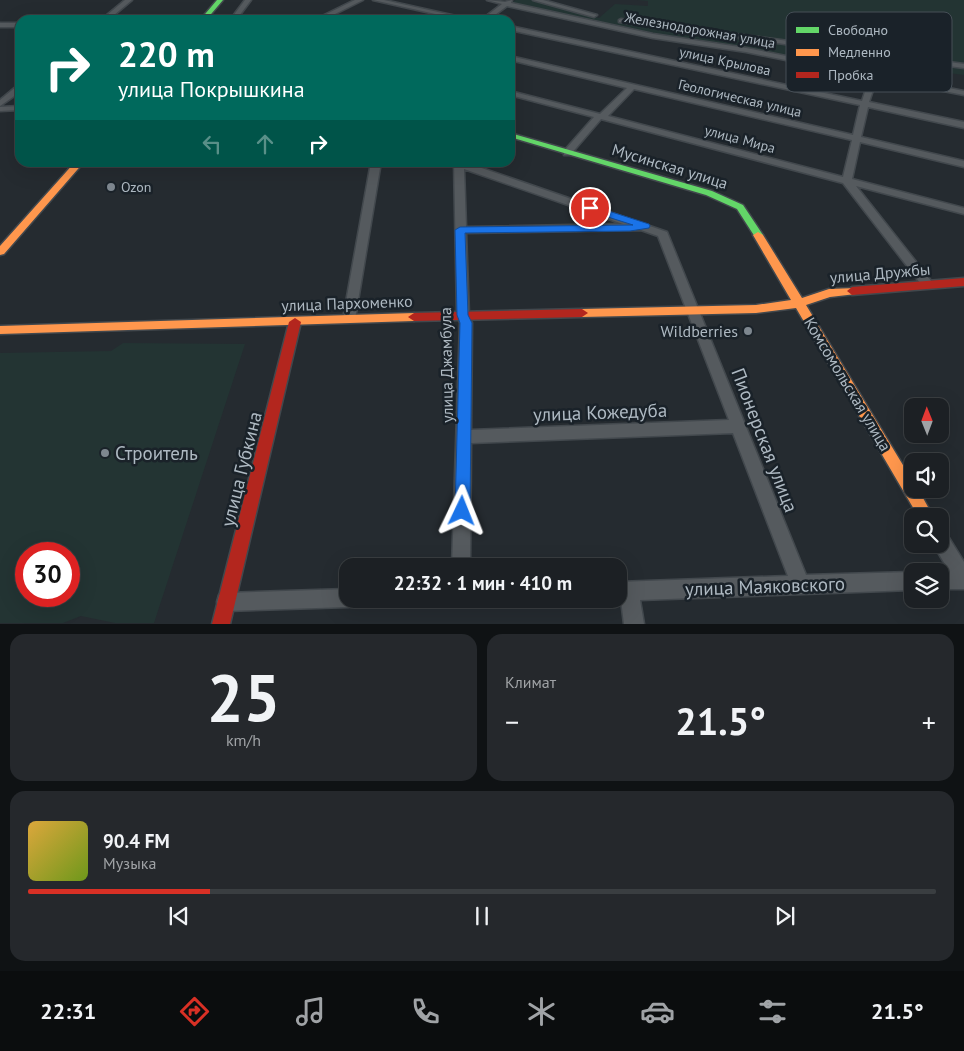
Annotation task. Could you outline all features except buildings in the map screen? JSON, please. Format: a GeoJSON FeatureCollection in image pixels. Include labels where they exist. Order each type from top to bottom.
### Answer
{"type":"FeatureCollection","features":[{"type":"Feature","properties":{"kind":"street"},"geometry":{"type":"LineString","coordinates":[[110,15],[129,0]]}},
{"type":"Feature","properties":{"kind":"street"},"geometry":{"type":"LineString","coordinates":[[206,15],[220,0]]}},
{"type":"Feature","properties":{"kind":"street"},"geometry":{"type":"LineString","coordinates":[[237,15],[248,0]]}},
{"type":"Feature","properties":{"kind":"street"},"geometry":{"type":"LineString","coordinates":[[328,15],[360,0]]}},
{"type":"Feature","properties":{"kind":"street"},"geometry":{"type":"LineString","coordinates":[[376,0],[447,15]]}},
{"type":"Feature","properties":{"kind":"street","name":"Железнодорожная улица"},"geometry":{"type":"LineString","coordinates":[[490,0],[509,2],[653,36],[786,58]]}},
{"type":"Feature","properties":{"kind":"street"},"geometry":{"type":"LineString","coordinates":[[536,0],[621,22],[786,43]]}},
{"type":"Feature","properties":{"kind":"street"},"geometry":{"type":"LineString","coordinates":[[491,15],[509,2]]}},
{"type":"Feature","properties":{"kind":"street"},"geometry":{"type":"LineString","coordinates":[[0,25],[15,25]]}},
{"type":"Feature","properties":{"kind":"street","name":"улица Крылова"},"geometry":{"type":"LineString","coordinates":[[515,29],[786,86]]}},
{"type":"Feature","properties":{"kind":"street","name":"Геологическая улица"},"geometry":{"type":"LineString","coordinates":[[515,59],[964,164]]}},
{"type":"Feature","properties":{"kind":"street"},"geometry":{"type":"LineString","coordinates":[[567,152],[599,117],[606,114],[632,87]]}},
{"type":"Feature","properties":{"kind":"street"},"geometry":{"type":"LineString","coordinates":[[0,104],[15,92]]}},
{"type":"Feature","properties":{"kind":"street","name":"улица Крылова"},"geometry":{"type":"LineString","coordinates":[[813,92],[964,125]]}},
{"type":"Feature","properties":{"kind":"street"},"geometry":{"type":"LineString","coordinates":[[869,92],[847,181],[928,285]]}},
{"type":"Feature","properties":{"kind":"street","name":"улица Мира"},"geometry":{"type":"LineString","coordinates":[[515,94],[964,211]]}},
{"type":"Feature","properties":{"kind":"street"},"geometry":{"type":"LineString","coordinates":[[0,109],[15,108]]}},
{"type":"Feature","properties":{"kind":"street","name":"Мусинская улица"},"geometry":{"type":"LineString","coordinates":[[515,136],[709,194],[740,208],[800,303]]}},
{"type":"Feature","properties":{"kind":"street"},"geometry":{"type":"LineString","coordinates":[[0,252],[76,167]]}},
{"type":"Feature","properties":{"kind":"street"},"geometry":{"type":"LineString","coordinates":[[349,319],[375,167]]}},
{"type":"Feature","properties":{"kind":"street","name":"улица Джамбула"},"geometry":{"type":"LineString","coordinates":[[459,167],[463,315],[466,323],[461,558]]}},
{"type":"Feature","properties":{"kind":"street","name":"Пионерская улица"},"geometry":{"type":"LineString","coordinates":[[468,167],[646,226],[663,234],[695,311],[800,584]]}},
{"type":"Feature","properties":{"kind":"street"},"geometry":{"type":"LineString","coordinates":[[460,230],[630,228],[646,226]]}},
{"type":"Feature","properties":{"kind":"street","name":"улица Дружбы"},"geometry":{"type":"LineString","coordinates":[[695,311],[756,310],[800,303],[830,293],[964,282]]}},
{"type":"Feature","properties":{"kind":"street","name":"Комсомольская улица"},"geometry":{"type":"LineString","coordinates":[[800,303],[921,508]]}},
{"type":"Feature","properties":{"kind":"street","name":"улица Пархоменко"},"geometry":{"type":"LineString","coordinates":[[0,330],[295,322],[463,315],[695,311]]}},
{"type":"Feature","properties":{"kind":"street","name":"улица Губкина"},"geometry":{"type":"LineString","coordinates":[[221,624],[295,322]]}},
{"type":"Feature","properties":{"kind":"street","name":"улица Кожедуба"},"geometry":{"type":"LineString","coordinates":[[464,437],[738,426]]}},
{"type":"Feature","properties":{"kind":"street"},"geometry":{"type":"LineString","coordinates":[[948,553],[964,580]]}},
{"type":"Feature","properties":{"kind":"street"},"geometry":{"type":"LineString","coordinates":[[949,580],[964,580]]}},
{"type":"Feature","properties":{"kind":"street","name":"улица Маяковского"},"geometry":{"type":"LineString","coordinates":[[627,591],[904,581]]}},
{"type":"Feature","properties":{"kind":"street"},"geometry":{"type":"LineString","coordinates":[[226,602],[339,598]]}},
{"type":"Feature","properties":{"kind":"street"},"geometry":{"type":"LineString","coordinates":[[627,603],[634,624]]}},
{"type":"Feature","properties":{"kind":"shaded area"},"geometry":{"type":"Polygon","coordinates":[[[516,0],[537,0],[535,1],[599,18],[615,4],[648,6],[648,1],[637,0],[964,0],[964,75],[952,73],[952,12],[786,12],[786,57],[667,37],[510,3],[516,0]]]}},
{"type":"Feature","properties":{"kind":"shaded area","name":"Строитель"},"geometry":{"type":"Polygon","coordinates":[[[123,343],[245,344],[154,623],[115,623],[81,616],[63,623],[0,623],[0,353],[111,351],[123,343]]]}},
{"type":"Feature","properties":{"kind":"traffic: fast"},"geometry":{"type":"LineString","coordinates":[[207,15],[220,0]]}},
{"type":"Feature","properties":{"kind":"traffic: fast"},"geometry":{"type":"LineString","coordinates":[[515,136],[709,193],[740,207],[758,235]]}},
{"type":"Feature","properties":{"kind":"traffic: slow"},"geometry":{"type":"LineString","coordinates":[[0,252],[76,167]]}},
{"type":"Feature","properties":{"kind":"traffic: slow"},"geometry":{"type":"LineString","coordinates":[[758,235],[921,508]]}},
{"type":"Feature","properties":{"kind":"traffic: slow"},"geometry":{"type":"LineString","coordinates":[[582,313],[756,309],[800,303],[829,293],[852,291]]}},
{"type":"Feature","properties":{"kind":"traffic: slow"},"geometry":{"type":"LineString","coordinates":[[0,330],[414,317]]}},
{"type":"Feature","properties":{"kind":"traffic: jam"},"geometry":{"type":"LineString","coordinates":[[852,291],[964,282]]}},
{"type":"Feature","properties":{"kind":"traffic: jam"},"geometry":{"type":"LineString","coordinates":[[414,317],[582,313]]}},
{"type":"Feature","properties":{"kind":"traffic: jam"},"geometry":{"type":"LineString","coordinates":[[221,624],[295,322]]}},
{"type":"Feature","properties":{"kind":"place","name":"Ozon"},"geometry":{"type":"Point","coordinates":[111,187]}},
{"type":"Feature","properties":{"kind":"place","name":"Wildberries"},"geometry":{"type":"Point","coordinates":[748,331]}},
{"type":"Feature","properties":{"kind":"place","name":"Строитель"},"geometry":{"type":"Point","coordinates":[105,453]}},
{"type":"Feature","properties":{"kind":"route"},"geometry":{"type":"LineString","coordinates":[[462,511],[466,323],[463,315],[460,230],[630,228],[646,226],[590,208]]}}]}
